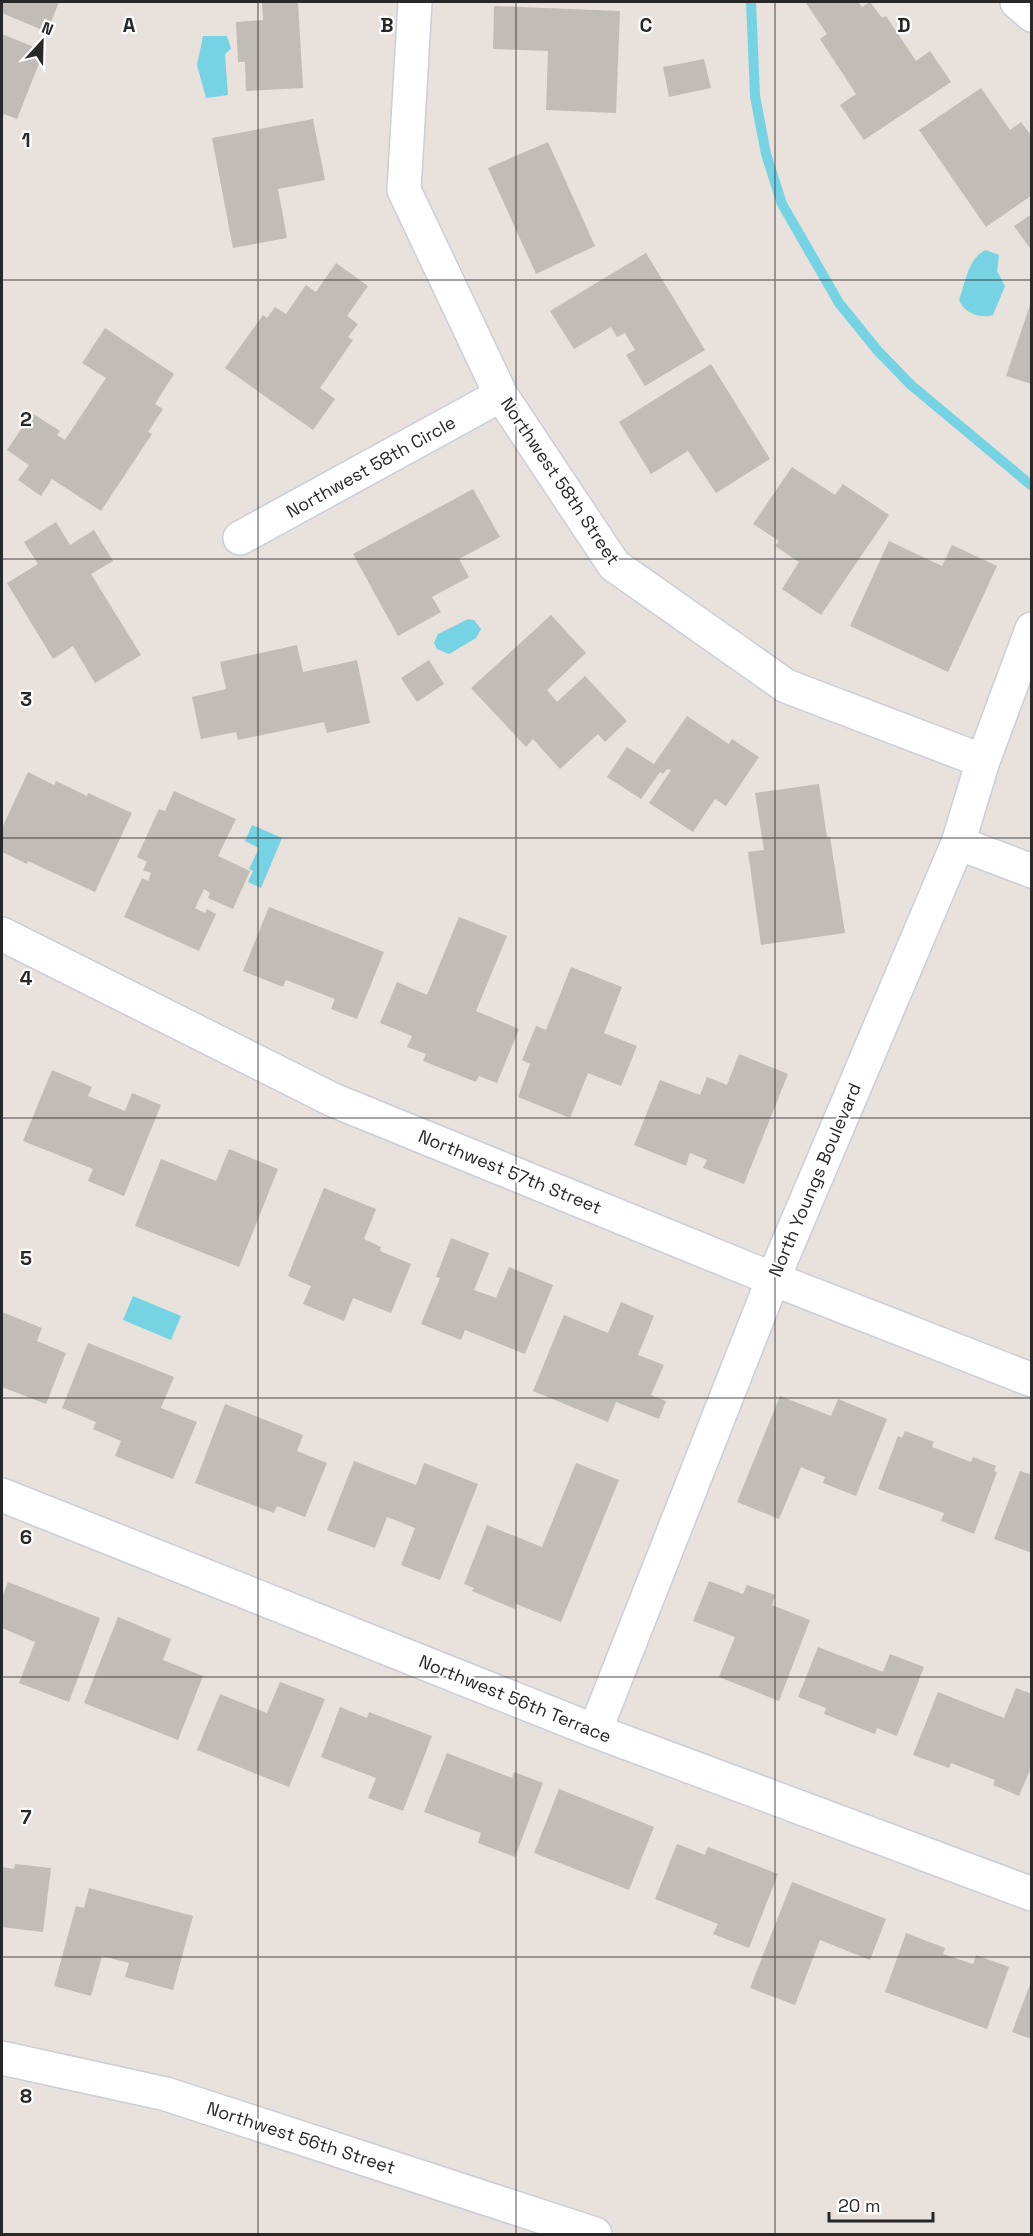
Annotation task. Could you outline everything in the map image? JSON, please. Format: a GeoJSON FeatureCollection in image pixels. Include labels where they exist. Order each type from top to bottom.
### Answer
{"type":"FeatureCollection","features":[{"type":"Feature","properties":{"kind":"street","name":"Northwest 58th Street"},"geometry":{"type":"LineString","coordinates":[[415,2],[404,189],[501,395],[614,565],[786,686],[983,761]]}},
{"type":"Feature","properties":{"kind":"street"},"geometry":{"type":"LineString","coordinates":[[1017,2],[1032,15]]}},
{"type":"Feature","properties":{"kind":"street","name":"Northwest 58th Circle"},"geometry":{"type":"LineString","coordinates":[[240,538],[501,395]]}},
{"type":"Feature","properties":{"kind":"street","name":"North Youngs Boulevard"},"geometry":{"type":"LineString","coordinates":[[595,1731],[773,1279],[958,843],[983,761],[1032,629]]}},
{"type":"Feature","properties":{"kind":"street"},"geometry":{"type":"LineString","coordinates":[[958,843],[1032,871]]}},
{"type":"Feature","properties":{"kind":"street","name":"Northwest 57th Street"},"geometry":{"type":"LineString","coordinates":[[2,934],[333,1100],[773,1279],[1032,1380]]}},
{"type":"Feature","properties":{"kind":"street","name":"Northwest 56th Terrace"},"geometry":{"type":"LineString","coordinates":[[2,1495],[595,1731],[1032,1894]]}},
{"type":"Feature","properties":{"kind":"street","name":"Northwest 56th Street"},"geometry":{"type":"LineString","coordinates":[[2,2058],[166,2094],[595,2235]]}},
{"type":"Feature","properties":{"kind":"water"},"geometry":{"type":"Polygon","coordinates":[[[203,36],[227,36],[231,49],[225,54],[228,95],[206,98],[197,65],[203,36]]]}},
{"type":"Feature","properties":{"kind":"water"},"geometry":{"type":"Polygon","coordinates":[[[986,250],[999,255],[997,271],[1005,286],[993,315],[983,316],[969,312],[959,300],[975,258],[986,250]]]}},
{"type":"Feature","properties":{"kind":"water"},"geometry":{"type":"Polygon","coordinates":[[[468,619],[474,620],[481,629],[476,638],[449,654],[437,649],[434,643],[438,634],[468,619]]]}},
{"type":"Feature","properties":{"kind":"water"},"geometry":{"type":"Polygon","coordinates":[[[252,825],[282,838],[261,888],[248,882],[253,871],[249,869],[259,848],[245,841],[252,825]]]}},
{"type":"Feature","properties":{"kind":"water"},"geometry":{"type":"Polygon","coordinates":[[[133,1296],[181,1316],[171,1340],[123,1320],[133,1296]]]}},
{"type":"Feature","properties":{"kind":"building"},"geometry":{"type":"Polygon","coordinates":[[[2,2],[59,2],[47,32],[2,13],[2,2]]]}},
{"type":"Feature","properties":{"kind":"building"},"geometry":{"type":"Polygon","coordinates":[[[262,2],[298,2],[303,88],[246,91],[245,62],[238,62],[236,22],[263,20],[262,2]]]}},
{"type":"Feature","properties":{"kind":"building"},"geometry":{"type":"Polygon","coordinates":[[[858,2],[862,7],[870,2],[882,18],[886,16],[916,61],[930,51],[951,82],[864,140],[840,105],[856,94],[820,39],[827,34],[806,3],[858,2]]]}},
{"type":"Feature","properties":{"kind":"building"},"geometry":{"type":"Polygon","coordinates":[[[494,6],[620,11],[616,113],[546,110],[548,51],[493,49],[494,6]]]}},
{"type":"Feature","properties":{"kind":"building"},"geometry":{"type":"Polygon","coordinates":[[[2,34],[44,51],[17,119],[4,114],[2,120],[2,34]]]}},
{"type":"Feature","properties":{"kind":"building"},"geometry":{"type":"Polygon","coordinates":[[[704,59],[711,88],[669,97],[663,67],[704,59]]]}},
{"type":"Feature","properties":{"kind":"building"},"geometry":{"type":"Polygon","coordinates":[[[981,88],[1010,130],[1021,122],[1032,137],[1032,195],[986,227],[919,130],[981,88]]]}},
{"type":"Feature","properties":{"kind":"building"},"geometry":{"type":"Polygon","coordinates":[[[313,119],[325,180],[278,189],[287,238],[233,248],[212,138],[313,119]]]}},
{"type":"Feature","properties":{"kind":"building"},"geometry":{"type":"Polygon","coordinates":[[[548,142],[595,246],[536,274],[488,168],[548,142]]]}},
{"type":"Feature","properties":{"kind":"building"},"geometry":{"type":"Polygon","coordinates":[[[1032,214],[1032,251],[1014,226],[1032,214]]]}},
{"type":"Feature","properties":{"kind":"building"},"geometry":{"type":"Polygon","coordinates":[[[646,253],[705,350],[645,386],[626,355],[635,350],[625,333],[617,337],[611,327],[574,349],[550,311],[646,253]]]}},
{"type":"Feature","properties":{"kind":"building"},"geometry":{"type":"Polygon","coordinates":[[[336,263],[368,286],[347,316],[358,324],[348,337],[353,340],[320,388],[335,399],[313,430],[225,368],[263,315],[267,318],[275,307],[286,314],[306,285],[316,292],[336,263]]]}},
{"type":"Feature","properties":{"kind":"building"},"geometry":{"type":"Polygon","coordinates":[[[1032,302],[1032,384],[1006,376],[1032,302]]]}},
{"type":"Feature","properties":{"kind":"building"},"geometry":{"type":"Polygon","coordinates":[[[105,328],[174,374],[155,404],[163,409],[148,432],[152,434],[101,511],[52,479],[41,496],[18,480],[29,465],[7,450],[32,413],[60,431],[57,435],[65,440],[106,378],[82,363],[105,328]]]}},
{"type":"Feature","properties":{"kind":"building"},"geometry":{"type":"Polygon","coordinates":[[[711,364],[770,459],[716,493],[688,451],[651,474],[619,422],[711,364]]]}},
{"type":"Feature","properties":{"kind":"building"},"geometry":{"type":"Polygon","coordinates":[[[792,467],[835,495],[843,484],[889,515],[821,615],[782,589],[799,562],[775,546],[779,541],[753,524],[792,467]]]}},
{"type":"Feature","properties":{"kind":"building"},"geometry":{"type":"Polygon","coordinates":[[[473,489],[500,537],[459,559],[469,577],[432,597],[441,612],[398,636],[353,554],[473,489]]]}},
{"type":"Feature","properties":{"kind":"building"},"geometry":{"type":"Polygon","coordinates":[[[56,522],[70,545],[94,530],[113,561],[91,574],[141,655],[95,683],[73,646],[53,659],[7,583],[38,564],[24,542],[56,522]]]}},
{"type":"Feature","properties":{"kind":"building"},"geometry":{"type":"Polygon","coordinates":[[[889,541],[942,566],[952,545],[997,566],[948,672],[850,626],[889,541]]]}},
{"type":"Feature","properties":{"kind":"building"},"geometry":{"type":"Polygon","coordinates":[[[551,615],[586,653],[547,690],[557,702],[585,676],[627,721],[605,742],[598,734],[560,769],[533,739],[526,747],[471,688],[551,615]]]}},
{"type":"Feature","properties":{"kind":"building"},"geometry":{"type":"Polygon","coordinates":[[[297,645],[303,672],[357,660],[370,723],[327,733],[324,722],[238,740],[236,732],[201,739],[192,697],[226,689],[220,662],[297,645]]]}},
{"type":"Feature","properties":{"kind":"building"},"geometry":{"type":"Polygon","coordinates":[[[429,660],[444,684],[417,702],[401,678],[429,660]]]}},
{"type":"Feature","properties":{"kind":"building"},"geometry":{"type":"Polygon","coordinates":[[[687,716],[729,744],[732,739],[759,757],[726,806],[715,799],[693,832],[649,803],[671,770],[667,769],[663,774],[660,772],[641,799],[607,777],[627,747],[654,764],[687,716]]]}},
{"type":"Feature","properties":{"kind":"building"},"geometry":{"type":"Polygon","coordinates":[[[28,772],[54,785],[56,781],[132,813],[95,892],[28,861],[27,864],[2,852],[2,828],[28,772]]]}},
{"type":"Feature","properties":{"kind":"building"},"geometry":{"type":"Polygon","coordinates":[[[819,784],[845,933],[761,945],[748,852],[764,850],[755,793],[819,784]]]}},
{"type":"Feature","properties":{"kind":"building"},"geometry":{"type":"Polygon","coordinates":[[[174,791],[236,819],[218,856],[250,871],[233,909],[208,898],[210,893],[204,889],[195,908],[205,913],[207,909],[216,914],[199,951],[124,917],[142,878],[148,881],[151,873],[143,870],[147,862],[137,857],[159,809],[165,811],[174,791]]]}},
{"type":"Feature","properties":{"kind":"building"},"geometry":{"type":"Polygon","coordinates":[[[269,907],[384,952],[357,1019],[331,1009],[335,999],[286,980],[283,987],[243,971],[269,907]]]}},
{"type":"Feature","properties":{"kind":"building"},"geometry":{"type":"Polygon","coordinates":[[[459,917],[507,936],[476,1011],[519,1029],[497,1083],[479,1076],[476,1082],[423,1061],[426,1054],[407,1047],[412,1036],[380,1023],[397,982],[427,995],[459,917]]]}},
{"type":"Feature","properties":{"kind":"building"},"geometry":{"type":"Polygon","coordinates":[[[571,967],[622,987],[604,1033],[637,1046],[621,1086],[588,1073],[570,1118],[518,1097],[530,1064],[522,1060],[536,1026],[546,1030],[571,967]]]}},
{"type":"Feature","properties":{"kind":"building"},"geometry":{"type":"Polygon","coordinates":[[[739,1054],[788,1074],[744,1184],[703,1168],[707,1160],[690,1153],[686,1166],[634,1145],[660,1080],[700,1095],[707,1077],[727,1085],[739,1054]]]}},
{"type":"Feature","properties":{"kind":"building"},"geometry":{"type":"Polygon","coordinates":[[[52,1070],[92,1087],[88,1096],[125,1111],[132,1093],[161,1105],[124,1196],[88,1181],[93,1169],[23,1141],[52,1070]]]}},
{"type":"Feature","properties":{"kind":"building"},"geometry":{"type":"Polygon","coordinates":[[[229,1149],[278,1169],[239,1267],[135,1226],[161,1159],[216,1181],[229,1149]]]}},
{"type":"Feature","properties":{"kind":"building"},"geometry":{"type":"Polygon","coordinates":[[[324,1188],[376,1209],[364,1239],[381,1247],[380,1251],[411,1264],[391,1313],[353,1298],[344,1321],[303,1304],[311,1286],[288,1276],[324,1188]]]}},
{"type":"Feature","properties":{"kind":"building"},"geometry":{"type":"Polygon","coordinates":[[[451,1238],[489,1253],[474,1290],[496,1298],[509,1267],[553,1285],[525,1354],[465,1330],[461,1340],[421,1324],[440,1278],[436,1277],[451,1238]]]}},
{"type":"Feature","properties":{"kind":"building"},"geometry":{"type":"Polygon","coordinates":[[[621,1302],[654,1316],[638,1355],[664,1365],[651,1395],[666,1401],[659,1419],[616,1402],[608,1422],[533,1391],[564,1315],[608,1333],[621,1302]]]}},
{"type":"Feature","properties":{"kind":"building"},"geometry":{"type":"Polygon","coordinates":[[[2,1312],[42,1328],[37,1341],[66,1353],[46,1404],[2,1387],[2,1312]]]}},
{"type":"Feature","properties":{"kind":"building"},"geometry":{"type":"Polygon","coordinates":[[[88,1343],[174,1377],[161,1408],[197,1422],[173,1479],[115,1456],[121,1441],[93,1429],[96,1422],[62,1408],[88,1343]]]}},
{"type":"Feature","properties":{"kind":"building"},"geometry":{"type":"Polygon","coordinates":[[[780,1396],[831,1416],[838,1399],[887,1419],[856,1496],[823,1483],[825,1477],[801,1467],[779,1519],[737,1502],[780,1396]]]}},
{"type":"Feature","properties":{"kind":"building"},"geometry":{"type":"Polygon","coordinates":[[[225,1404],[303,1435],[297,1451],[327,1463],[305,1517],[277,1506],[274,1513],[195,1483],[225,1404]]]}},
{"type":"Feature","properties":{"kind":"building"},"geometry":{"type":"Polygon","coordinates":[[[905,1431],[934,1442],[932,1447],[971,1462],[973,1457],[996,1466],[994,1471],[997,1472],[974,1534],[941,1521],[944,1513],[878,1489],[898,1436],[902,1438],[905,1431]]]}},
{"type":"Feature","properties":{"kind":"building"},"geometry":{"type":"Polygon","coordinates":[[[354,1461],[416,1485],[424,1463],[478,1484],[440,1580],[401,1565],[415,1528],[387,1517],[375,1548],[327,1530],[354,1461]]]}},
{"type":"Feature","properties":{"kind":"building"},"geometry":{"type":"Polygon","coordinates":[[[576,1463],[619,1480],[561,1622],[516,1604],[515,1609],[472,1591],[474,1588],[464,1584],[487,1525],[542,1547],[576,1463]]]}},
{"type":"Feature","properties":{"kind":"building"},"geometry":{"type":"Polygon","coordinates":[[[1020,1471],[1032,1475],[1032,1553],[994,1539],[1020,1471]]]}},
{"type":"Feature","properties":{"kind":"building"},"geometry":{"type":"Polygon","coordinates":[[[709,1581],[743,1594],[747,1585],[775,1595],[772,1605],[810,1620],[779,1701],[719,1677],[735,1637],[693,1621],[709,1581]]]}},
{"type":"Feature","properties":{"kind":"building"},"geometry":{"type":"Polygon","coordinates":[[[8,1582],[100,1618],[69,1702],[19,1683],[35,1642],[2,1628],[2,1597],[8,1582]]]}},
{"type":"Feature","properties":{"kind":"building"},"geometry":{"type":"Polygon","coordinates":[[[118,1617],[171,1639],[163,1660],[203,1676],[178,1740],[84,1703],[118,1617]]]}},
{"type":"Feature","properties":{"kind":"building"},"geometry":{"type":"Polygon","coordinates":[[[818,1647],[883,1672],[890,1654],[924,1667],[897,1736],[877,1728],[875,1734],[824,1714],[826,1708],[798,1697],[818,1647]]]}},
{"type":"Feature","properties":{"kind":"building"},"geometry":{"type":"Polygon","coordinates":[[[280,1682],[325,1699],[289,1787],[197,1750],[220,1694],[267,1713],[280,1682]]]}},
{"type":"Feature","properties":{"kind":"building"},"geometry":{"type":"Polygon","coordinates":[[[1016,1688],[1032,1694],[1032,1765],[1019,1796],[993,1785],[995,1780],[951,1763],[949,1768],[913,1755],[938,1692],[1004,1718],[1016,1688]]]}},
{"type":"Feature","properties":{"kind":"building"},"geometry":{"type":"Polygon","coordinates":[[[340,1707],[367,1718],[369,1712],[432,1736],[403,1811],[368,1798],[376,1778],[321,1757],[340,1707]]]}},
{"type":"Feature","properties":{"kind":"building"},"geometry":{"type":"Polygon","coordinates":[[[447,1753],[512,1778],[514,1772],[543,1783],[515,1857],[478,1843],[481,1833],[424,1812],[447,1753]]]}},
{"type":"Feature","properties":{"kind":"building"},"geometry":{"type":"Polygon","coordinates":[[[559,1789],[654,1827],[629,1890],[534,1853],[559,1789]]]}},
{"type":"Feature","properties":{"kind":"building"},"geometry":{"type":"Polygon","coordinates":[[[677,1844],[705,1855],[708,1847],[778,1874],[749,1948],[713,1934],[718,1924],[655,1899],[677,1844]]]}},
{"type":"Feature","properties":{"kind":"building"},"geometry":{"type":"Polygon","coordinates":[[[15,1864],[51,1868],[43,1932],[2,1927],[2,1867],[14,1869],[15,1864]]]}},
{"type":"Feature","properties":{"kind":"building"},"geometry":{"type":"Polygon","coordinates":[[[792,1882],[886,1919],[870,1960],[820,1940],[795,2005],[750,1988],[792,1882]]]}},
{"type":"Feature","properties":{"kind":"building"},"geometry":{"type":"Polygon","coordinates":[[[89,1888],[193,1916],[173,1990],[125,1977],[129,1963],[102,1956],[91,1996],[54,1986],[76,1906],[84,1908],[89,1888]]]}},
{"type":"Feature","properties":{"kind":"building"},"geometry":{"type":"Polygon","coordinates":[[[906,1933],[945,1948],[943,1954],[973,1964],[976,1955],[1009,1967],[987,2029],[885,1992],[906,1933]]]}},
{"type":"Feature","properties":{"kind":"building"},"geometry":{"type":"Polygon","coordinates":[[[1032,1982],[1032,2039],[1012,2032],[1032,1982]]]}},
{"type":"Feature","properties":{"kind":"waterway"},"geometry":{"type":"LineString","coordinates":[[751,2],[755,96],[766,154],[782,204],[839,303],[878,351],[911,385],[1032,486]]}}]}
